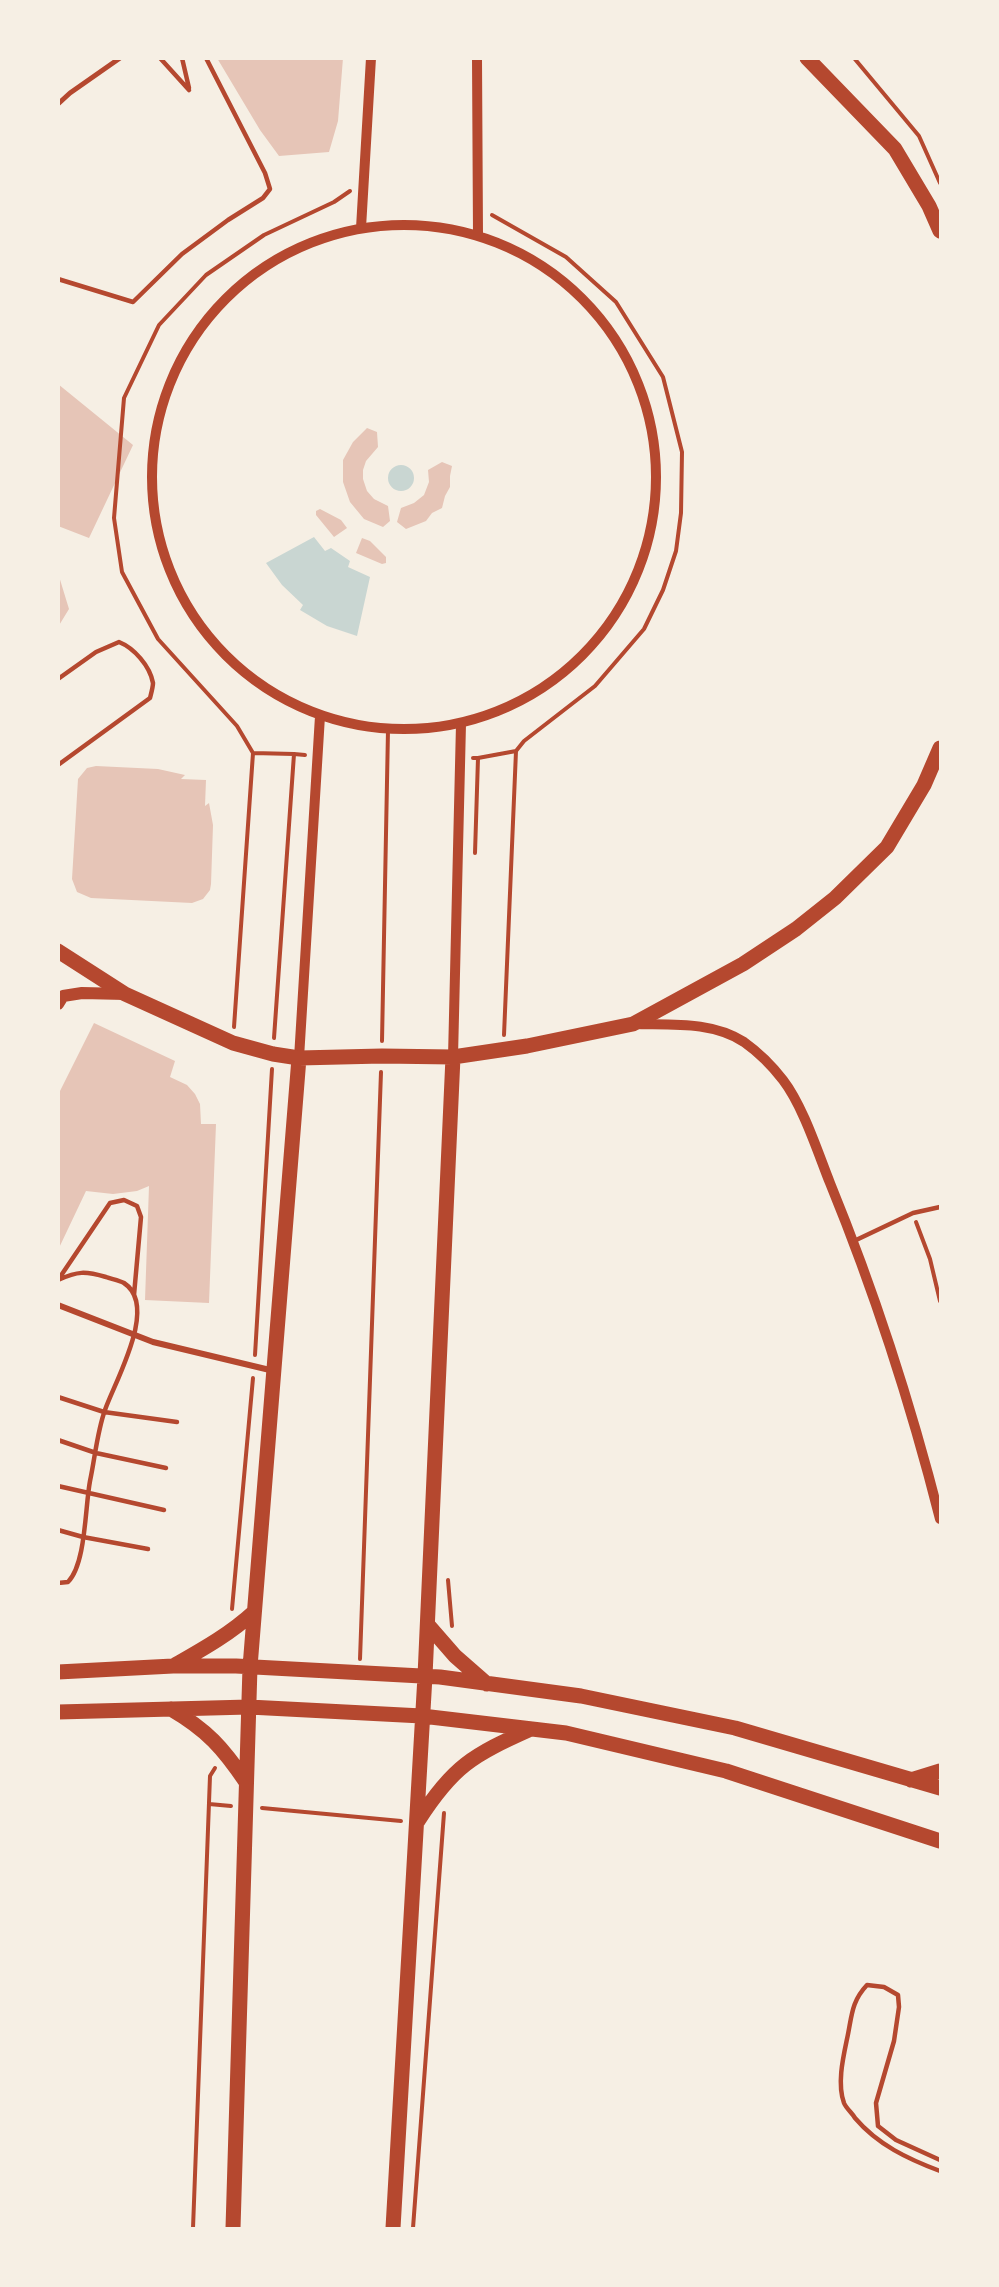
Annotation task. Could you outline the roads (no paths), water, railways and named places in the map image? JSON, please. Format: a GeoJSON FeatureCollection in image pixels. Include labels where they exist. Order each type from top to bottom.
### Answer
{"type":"FeatureCollection","features":[{"type":"Feature","properties":{"kind":"main road"},"geometry":{"type":"LineString","coordinates":[[807,58],[895,149],[929,206],[940,231]]}},
{"type":"Feature","properties":{"kind":"main road"},"geometry":{"type":"LineString","coordinates":[[58,951],[125,994],[233,1042],[273,1054],[299,1058],[453,1057],[633,1024],[742,964],[796,928],[835,898],[888,847],[924,785],[940,748]]}},
{"type":"Feature","properties":{"kind":"main road"},"geometry":{"type":"LineString","coordinates":[[58,1004],[63,996],[82,993],[125,994]]}},
{"type":"Feature","properties":{"kind":"main road"},"geometry":{"type":"LineString","coordinates":[[393,2229],[428,1625],[453,1057]]}},
{"type":"Feature","properties":{"kind":"main road"},"geometry":{"type":"LineString","coordinates":[[233,2229],[250,1667],[299,1058]]}},
{"type":"Feature","properties":{"kind":"main road"},"geometry":{"type":"LineString","coordinates":[[173,1666],[237,1628],[254,1612]]}},
{"type":"Feature","properties":{"kind":"main road"},"geometry":{"type":"LineString","coordinates":[[428,1625],[455,1656],[487,1683]]}},
{"type":"Feature","properties":{"kind":"main road"},"geometry":{"type":"LineString","coordinates":[[58,1672],[173,1666],[250,1667],[425,1676],[487,1683],[581,1696],[735,1728],[940,1788]]}},
{"type":"Feature","properties":{"kind":"main road"},"geometry":{"type":"LineString","coordinates":[[58,1712],[249,1707],[422,1716],[566,1733],[726,1771],[940,1841]]}},
{"type":"Feature","properties":{"kind":"main road"},"geometry":{"type":"LineString","coordinates":[[171,1709],[198,1724],[227,1753],[246,1782]]}},
{"type":"Feature","properties":{"kind":"main road"},"geometry":{"type":"LineString","coordinates":[[417,1822],[437,1791],[460,1767],[488,1748],[531,1729]]}},
{"type":"Feature","properties":{"kind":"main road"},"geometry":{"type":"LineString","coordinates":[[911,1780],[940,1771]]}},
{"type":"Feature","properties":{"kind":"street"},"geometry":{"type":"LineString","coordinates":[[58,104],[120,58]]}},
{"type":"Feature","properties":{"kind":"street"},"geometry":{"type":"LineString","coordinates":[[361,228],[371,58]]}},
{"type":"Feature","properties":{"kind":"street"},"geometry":{"type":"LineString","coordinates":[[477,58],[478,235]]}},
{"type":"Feature","properties":{"kind":"street"},"geometry":{"type":"LineString","coordinates":[[420,225],[478,235],[538,263],[574,289],[611,330],[638,377],[654,430],[658,485],[650,540],[631,592],[600,638],[560,676],[513,705],[461,724],[388,730],[320,716],[273,695],[232,664],[198,626],[172,582],[156,534],[150,483],[154,432],[169,383],[193,338],[226,298],[266,266],[312,243],[361,228],[420,225]]}},
{"type":"Feature","properties":{"kind":"street"},"geometry":{"type":"LineString","coordinates":[[299,1058],[320,716]]}},
{"type":"Feature","properties":{"kind":"street"},"geometry":{"type":"LineString","coordinates":[[453,1057],[461,724]]}},
{"type":"Feature","properties":{"kind":"street"},"geometry":{"type":"LineString","coordinates":[[633,1024],[707,1026],[743,1041],[784,1081],[806,1123],[854,1241],[879,1311],[920,1442],[940,1519]]}},
{"type":"Feature","properties":{"kind":"street"},"geometry":{"type":"LineString","coordinates":[[58,1305],[153,1342],[275,1371]]}},
{"type":"Feature","properties":{"kind":"lane"},"geometry":{"type":"LineString","coordinates":[[160,58],[189,90],[182,58]]}},
{"type":"Feature","properties":{"kind":"lane"},"geometry":{"type":"LineString","coordinates":[[58,279],[133,302],[182,254],[228,220],[264,198],[270,189],[265,173],[206,58]]}},
{"type":"Feature","properties":{"kind":"lane"},"geometry":{"type":"LineString","coordinates":[[58,679],[96,652],[119,642],[131,647],[141,659],[153,683],[150,698],[58,765]]}},
{"type":"Feature","properties":{"kind":"lane"},"geometry":{"type":"LineString","coordinates":[[58,1280],[110,1203],[124,1200],[137,1206],[141,1217],[134,1295],[138,1313],[135,1335],[104,1412],[87,1494],[83,1537],[74,1576],[68,1582],[58,1583]]}},
{"type":"Feature","properties":{"kind":"lane"},"geometry":{"type":"LineString","coordinates":[[854,1241],[913,1213],[940,1207]]}},
{"type":"Feature","properties":{"kind":"lane"},"geometry":{"type":"LineString","coordinates":[[58,1280],[77,1272],[93,1273],[124,1283],[134,1295]]}},
{"type":"Feature","properties":{"kind":"lane"},"geometry":{"type":"LineString","coordinates":[[58,1396],[104,1412],[177,1422]]}},
{"type":"Feature","properties":{"kind":"lane"},"geometry":{"type":"LineString","coordinates":[[58,1440],[96,1453],[166,1468]]}},
{"type":"Feature","properties":{"kind":"lane"},"geometry":{"type":"LineString","coordinates":[[58,1486],[164,1510]]}},
{"type":"Feature","properties":{"kind":"lane"},"geometry":{"type":"LineString","coordinates":[[58,1530],[148,1549]]}},
{"type":"Feature","properties":{"kind":"lane"},"geometry":{"type":"LineString","coordinates":[[940,2160],[896,2140],[878,2126],[876,2103],[894,2042],[899,2007],[898,1995],[884,1987],[867,1984],[856,1996],[844,2050],[841,2083],[844,2104],[865,2129],[888,2147],[914,2161],[940,2171]]}}]}
